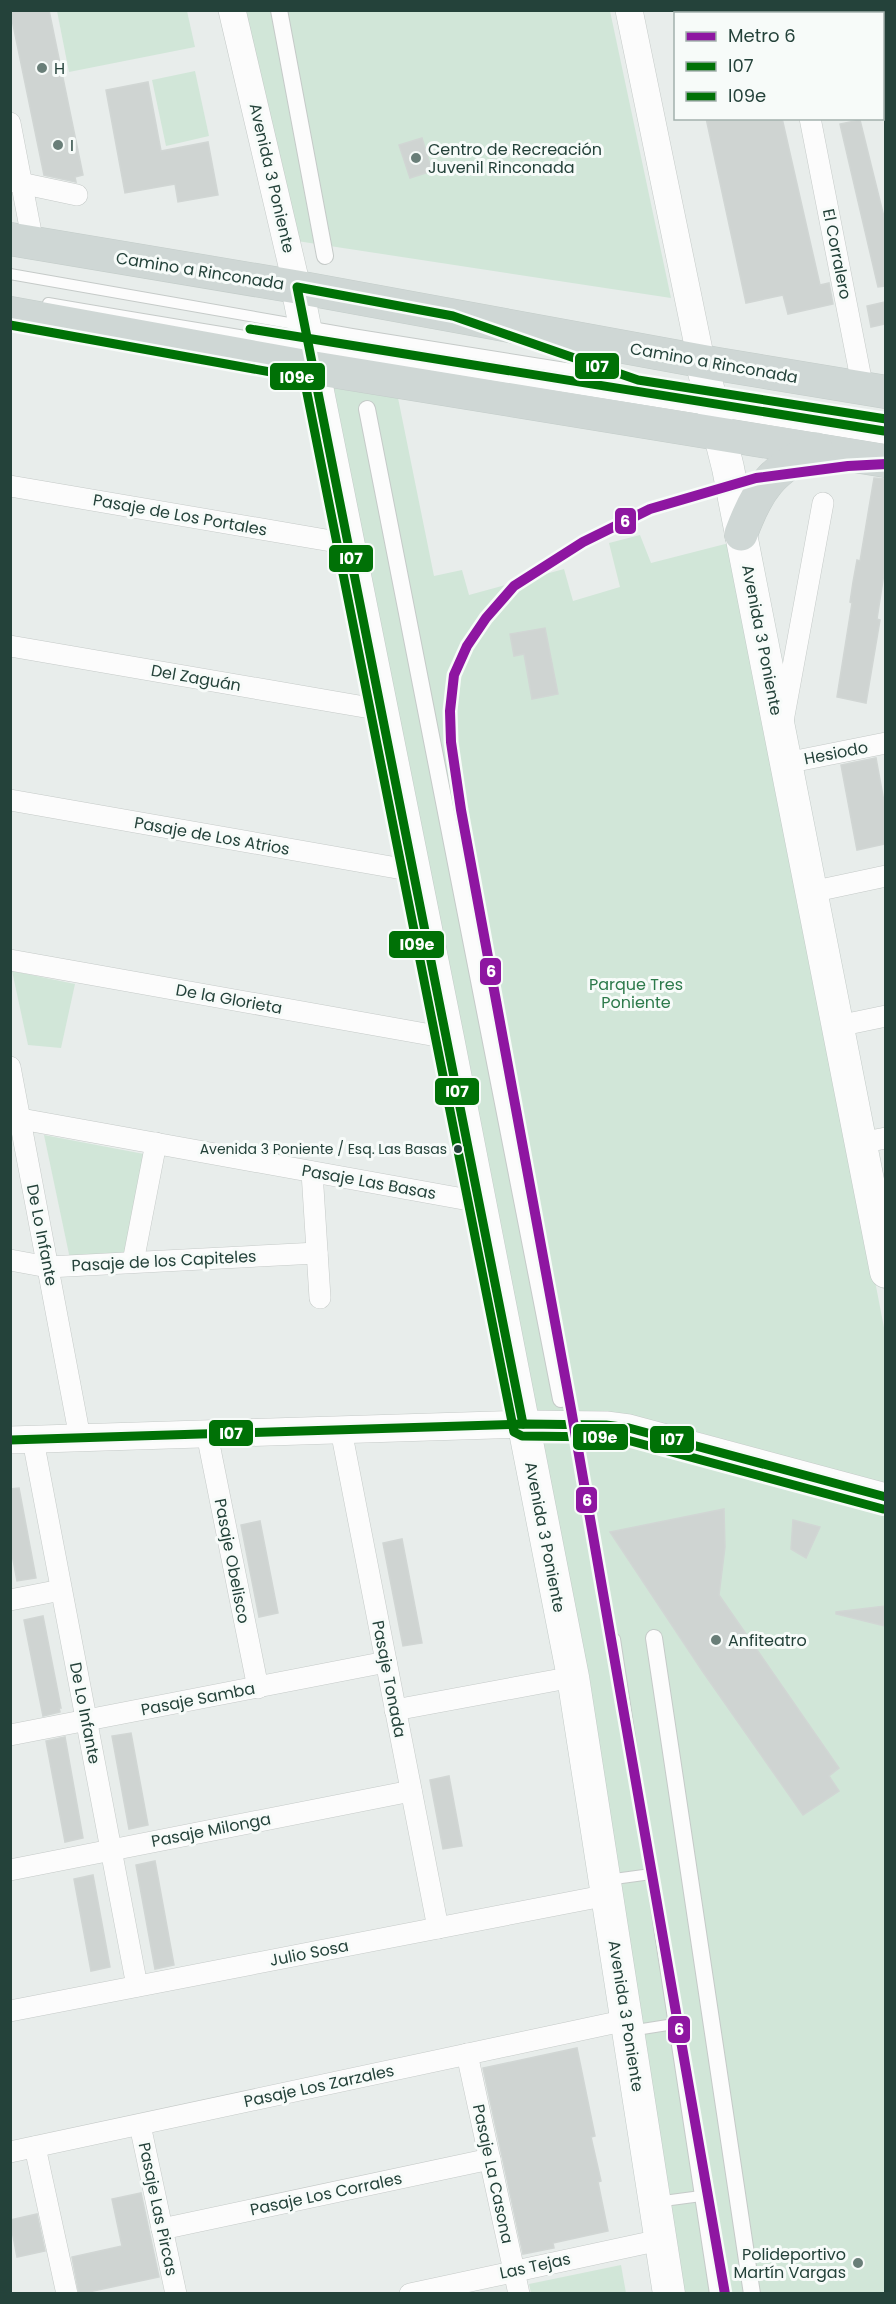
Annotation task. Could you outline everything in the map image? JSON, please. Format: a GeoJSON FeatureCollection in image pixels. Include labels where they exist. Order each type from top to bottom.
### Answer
{"type":"FeatureCollection","features":[{"type":"Feature","properties":{"kind":"main road","name":"Camino a Rinconada"},"geometry":{"type":"LineString","coordinates":[[22,241],[297,287],[453,316],[711,399],[816,449],[885,461]]}},
{"type":"Feature","properties":{"kind":"main road","name":"Avenida 3 Poniente"},"geometry":{"type":"LineString","coordinates":[[297,287],[448,1038],[573,1677],[669,2294]]}},
{"type":"Feature","properties":{"kind":"main road","name":"Camino a Rinconada"},"geometry":{"type":"LineString","coordinates":[[22,307],[309,347],[638,419],[711,399],[874,390]]}},
{"type":"Feature","properties":{"kind":"main road","name":"Avenida 3 Poniente"},"geometry":{"type":"LineString","coordinates":[[711,399],[741,534],[838,1026],[873,1140],[885,1265]]}},
{"type":"Feature","properties":{"kind":"main road"},"geometry":{"type":"LineString","coordinates":[[741,534],[755,499],[766,482],[787,463],[816,449]]}},
{"type":"Feature","properties":{"kind":"street","name":"Avenida 3 Poniente"},"geometry":{"type":"LineString","coordinates":[[232,10],[297,287]]}},
{"type":"Feature","properties":{"kind":"street"},"geometry":{"type":"LineString","coordinates":[[279,10],[325,256]]}},
{"type":"Feature","properties":{"kind":"street","name":"Avenida 3 Poniente"},"geometry":{"type":"LineString","coordinates":[[630,10],[711,399]]}},
{"type":"Feature","properties":{"kind":"street","name":"El Corralero"},"geometry":{"type":"LineString","coordinates":[[810,120],[874,390]]}},
{"type":"Feature","properties":{"kind":"street"},"geometry":{"type":"LineString","coordinates":[[10,123],[22,241]]}},
{"type":"Feature","properties":{"kind":"street"},"geometry":{"type":"LineString","coordinates":[[16,182],[77,195]]}},
{"type":"Feature","properties":{"kind":"street"},"geometry":{"type":"LineString","coordinates":[[367,409],[561,1399]]}},
{"type":"Feature","properties":{"kind":"street","name":"Pasaje de Los Portales"},"geometry":{"type":"LineString","coordinates":[[10,486],[349,544]]}},
{"type":"Feature","properties":{"kind":"street"},"geometry":{"type":"LineString","coordinates":[[783,749],[823,503]]}},
{"type":"Feature","properties":{"kind":"street","name":"Del Zaguán"},"geometry":{"type":"LineString","coordinates":[[10,646],[382,710]]}},
{"type":"Feature","properties":{"kind":"street","name":"Hesiodo"},"geometry":{"type":"LineString","coordinates":[[783,749],[885,743]]}},
{"type":"Feature","properties":{"kind":"street","name":"Pasaje de Los Atrios"},"geometry":{"type":"LineString","coordinates":[[10,800],[414,872]]}},
{"type":"Feature","properties":{"kind":"street"},"geometry":{"type":"LineString","coordinates":[[811,892],[885,876]]}},
{"type":"Feature","properties":{"kind":"street","name":"De la Glorieta"},"geometry":{"type":"LineString","coordinates":[[10,960],[448,1038]]}},
{"type":"Feature","properties":{"kind":"street"},"geometry":{"type":"LineString","coordinates":[[838,1026],[885,1016]]}},
{"type":"Feature","properties":{"kind":"street","name":"De Lo Infante"},"geometry":{"type":"LineString","coordinates":[[10,1067],[15,1118],[48,1267],[80,1438]]}},
{"type":"Feature","properties":{"kind":"street","name":"Pasaje Las Basas"},"geometry":{"type":"LineString","coordinates":[[15,1118],[480,1202]]}},
{"type":"Feature","properties":{"kind":"street"},"geometry":{"type":"LineString","coordinates":[[133,1262],[156,1143]]}},
{"type":"Feature","properties":{"kind":"street"},"geometry":{"type":"LineString","coordinates":[[312,1172],[320,1298]]}},
{"type":"Feature","properties":{"kind":"street","name":"Pasaje de los Capiteles"},"geometry":{"type":"LineString","coordinates":[[10,1260],[48,1267],[317,1253]]}},
{"type":"Feature","properties":{"kind":"street"},"geometry":{"type":"LineString","coordinates":[[22,1440],[523,1424],[606,1425],[629,1428],[885,1497]]}},
{"type":"Feature","properties":{"kind":"street","name":"Pasaje Tonada"},"geometry":{"type":"LineString","coordinates":[[341,1430],[438,1928]]}},
{"type":"Feature","properties":{"kind":"street","name":"Pasaje Obelisco"},"geometry":{"type":"LineString","coordinates":[[207,1434],[258,1688]]}},
{"type":"Feature","properties":{"kind":"street","name":"De Lo Infante"},"geometry":{"type":"LineString","coordinates":[[22,1440],[62,1590],[137,1986]]}},
{"type":"Feature","properties":{"kind":"street"},"geometry":{"type":"LineString","coordinates":[[10,1600],[62,1590]]}},
{"type":"Feature","properties":{"kind":"street"},"geometry":{"type":"LineString","coordinates":[[654,1638],[752,2294]]}},
{"type":"Feature","properties":{"kind":"street","name":"Pasaje Samba"},"geometry":{"type":"LineString","coordinates":[[10,1735],[386,1662]]}},
{"type":"Feature","properties":{"kind":"street"},"geometry":{"type":"LineString","coordinates":[[395,1710],[573,1677]]}},
{"type":"Feature","properties":{"kind":"street","name":"Pasaje Milonga"},"geometry":{"type":"LineString","coordinates":[[10,1870],[411,1791]]}},
{"type":"Feature","properties":{"kind":"street","name":"Julio Sosa"},"geometry":{"type":"LineString","coordinates":[[10,2011],[438,1928],[607,1888]]}},
{"type":"Feature","properties":{"kind":"street","name":"Pasaje Los Zarzales"},"geometry":{"type":"LineString","coordinates":[[10,2152],[467,2054],[628,2025]]}},
{"type":"Feature","properties":{"kind":"street","name":"Pasaje La Casona"},"geometry":{"type":"LineString","coordinates":[[467,2054],[519,2294]]}},
{"type":"Feature","properties":{"kind":"street","name":"Pasaje Las Pircas"},"geometry":{"type":"LineString","coordinates":[[140,2125],[176,2294]]}},
{"type":"Feature","properties":{"kind":"street"},"geometry":{"type":"LineString","coordinates":[[35,2146],[67,2294]]}},
{"type":"Feature","properties":{"kind":"street","name":"Pasaje Los Corrales"},"geometry":{"type":"LineString","coordinates":[[162,2229],[490,2159]]}},
{"type":"Feature","properties":{"kind":"street","name":"Las Tejas"},"geometry":{"type":"LineString","coordinates":[[410,2294],[660,2240]]}},
{"type":"Feature","properties":{"kind":"lane"},"geometry":{"type":"LineString","coordinates":[[10,274],[309,347],[399,361],[885,419]]}},
{"type":"Feature","properties":{"kind":"lane"},"geometry":{"type":"LineString","coordinates":[[453,316],[638,380],[885,439]]}},
{"type":"Feature","properties":{"kind":"lane"},"geometry":{"type":"LineString","coordinates":[[309,347],[638,380]]}},
{"type":"Feature","properties":{"kind":"lane"},"geometry":{"type":"LineString","coordinates":[[399,361],[638,419]]}},
{"type":"Feature","properties":{"kind":"lane"},"geometry":{"type":"LineString","coordinates":[[615,1639],[715,2294]]}},
{"type":"Feature","properties":{"kind":"lane"},"geometry":{"type":"LineString","coordinates":[[607,1888],[651,1874]]}},
{"type":"Feature","properties":{"kind":"lane"},"geometry":{"type":"LineString","coordinates":[[628,2025],[674,2024]]}},
{"type":"Feature","properties":{"kind":"lane"},"geometry":{"type":"LineString","coordinates":[[654,2202],[700,2196]]}},
{"type":"Feature","properties":{"kind":"green space"},"geometry":{"type":"Polygon","coordinates":[[[57,11],[187,11],[195,47],[69,72],[57,11]]]}},
{"type":"Feature","properties":{"kind":"green space"},"geometry":{"type":"Polygon","coordinates":[[[246,11],[610,11],[671,298],[297,241],[246,11]]]}},
{"type":"Feature","properties":{"kind":"green space"},"geometry":{"type":"Polygon","coordinates":[[[195,71],[209,136],[166,146],[152,80],[195,71]]]}},
{"type":"Feature","properties":{"kind":"green space","name":"Parque Tres Poniente"},"geometry":{"type":"Polygon","coordinates":[[[333,385],[397,393],[434,576],[462,570],[469,595],[564,569],[573,601],[620,587],[609,543],[640,535],[651,563],[733,542],[885,1333],[885,2293],[677,2293],[341,442],[333,385]]]}},
{"type":"Feature","properties":{"kind":"green space"},"geometry":{"type":"Polygon","coordinates":[[[12,971],[75,984],[61,1048],[28,1045],[12,971]]]}},
{"type":"Feature","properties":{"kind":"green space"},"geometry":{"type":"Polygon","coordinates":[[[44,1135],[144,1154],[128,1253],[70,1259],[44,1135]]]}},
{"type":"Feature","properties":{"kind":"green space"},"geometry":{"type":"Polygon","coordinates":[[[621,2265],[626,2293],[531,2293],[529,2284],[621,2265]]]}},
{"type":"Feature","properties":{"kind":"building"},"geometry":{"type":"Polygon","coordinates":[[[10,10],[49,10],[83,175],[75,177],[76,182],[44,175],[10,10]]]}},
{"type":"Feature","properties":{"kind":"building"},"geometry":{"type":"Polygon","coordinates":[[[148,82],[161,151],[208,142],[218,195],[178,202],[175,184],[125,193],[106,90],[148,82]]]}},
{"type":"Feature","properties":{"kind":"building"},"geometry":{"type":"Polygon","coordinates":[[[706,120],[782,120],[820,285],[829,283],[833,304],[788,314],[783,295],[746,303],[706,120]]]}},
{"type":"Feature","properties":{"kind":"building"},"geometry":{"type":"Polygon","coordinates":[[[860,120],[885,221],[885,286],[878,287],[840,124],[860,120]]]}},
{"type":"Feature","properties":{"kind":"building","name":"Centro de Recreación Juvenil Rinconada"},"geometry":{"type":"Polygon","coordinates":[[[422,138],[432,171],[410,178],[399,145],[422,138]]]}},
{"type":"Feature","properties":{"kind":"building"},"geometry":{"type":"Polygon","coordinates":[[[885,302],[885,324],[871,327],[867,306],[885,302]]]}},
{"type":"Feature","properties":{"kind":"building"},"geometry":{"type":"Polygon","coordinates":[[[874,478],[885,479],[885,567],[877,619],[880,620],[866,703],[837,697],[852,603],[850,602],[853,582],[857,560],[860,561],[874,478]]]}},
{"type":"Feature","properties":{"kind":"building"},"geometry":{"type":"Polygon","coordinates":[[[545,628],[558,694],[532,699],[524,654],[514,656],[510,634],[545,628]]]}},
{"type":"Feature","properties":{"kind":"building"},"geometry":{"type":"Polygon","coordinates":[[[876,758],[885,807],[885,844],[857,850],[841,765],[876,758]]]}},
{"type":"Feature","properties":{"kind":"building"},"geometry":{"type":"Polygon","coordinates":[[[19,1488],[36,1578],[17,1581],[10,1544],[10,1489],[19,1488]]]}},
{"type":"Feature","properties":{"kind":"building","name":"Anfiteatro"},"geometry":{"type":"Polygon","coordinates":[[[724,1509],[725,1547],[719,1595],[839,1768],[829,1776],[839,1791],[803,1815],[703,1672],[610,1532],[724,1509]]]}},
{"type":"Feature","properties":{"kind":"building"},"geometry":{"type":"Polygon","coordinates":[[[793,1520],[820,1527],[806,1558],[791,1549],[793,1520]]]}},
{"type":"Feature","properties":{"kind":"building"},"geometry":{"type":"Polygon","coordinates":[[[260,1521],[278,1613],[259,1617],[241,1525],[260,1521]]]}},
{"type":"Feature","properties":{"kind":"building"},"geometry":{"type":"Polygon","coordinates":[[[402,1539],[422,1643],[403,1646],[383,1543],[402,1539]]]}},
{"type":"Feature","properties":{"kind":"building"},"geometry":{"type":"Polygon","coordinates":[[[885,1606],[885,1626],[836,1614],[836,1612],[885,1606]]]}},
{"type":"Feature","properties":{"kind":"building"},"geometry":{"type":"Polygon","coordinates":[[[43,1616],[61,1708],[59,1708],[60,1712],[43,1716],[24,1620],[43,1616]]]}},
{"type":"Feature","properties":{"kind":"building"},"geometry":{"type":"Polygon","coordinates":[[[131,1733],[148,1825],[129,1829],[112,1736],[131,1733]]]}},
{"type":"Feature","properties":{"kind":"building"},"geometry":{"type":"Polygon","coordinates":[[[65,1737],[83,1838],[65,1842],[46,1741],[65,1737]]]}},
{"type":"Feature","properties":{"kind":"building"},"geometry":{"type":"Polygon","coordinates":[[[449,1776],[462,1846],[443,1849],[430,1780],[449,1776]]]}},
{"type":"Feature","properties":{"kind":"building"},"geometry":{"type":"Polygon","coordinates":[[[155,1861],[174,1965],[155,1969],[136,1865],[155,1861]]]}},
{"type":"Feature","properties":{"kind":"building"},"geometry":{"type":"Polygon","coordinates":[[[93,1875],[110,1967],[91,1971],[74,1879],[93,1875]]]}},
{"type":"Feature","properties":{"kind":"building"},"geometry":{"type":"Polygon","coordinates":[[[577,2048],[595,2136],[591,2137],[601,2181],[598,2182],[608,2231],[553,2243],[554,2248],[523,2254],[483,2068],[577,2048]]]}},
{"type":"Feature","properties":{"kind":"building"},"geometry":{"type":"Polygon","coordinates":[[[141,2193],[159,2277],[79,2294],[72,2257],[122,2246],[112,2199],[141,2193]]]}},
{"type":"Feature","properties":{"kind":"building"},"geometry":{"type":"Polygon","coordinates":[[[37,2214],[45,2251],[17,2257],[10,2220],[37,2214]]]}},
{"type":"Feature","properties":{"kind":"metro line","name":"6"},"geometry":{"type":"LineString","coordinates":[[725,2294],[571,1409],[461,810],[451,742],[450,711],[454,675],[467,646],[486,618],[514,586],[583,542],[650,509],[756,478],[848,466],[886,464]]}},
{"type":"Feature","properties":{"kind":"transit line","name":"I07"},"geometry":{"type":"LineString","coordinates":[[523,1424],[297,287],[453,316],[638,380],[886,419]]}},
{"type":"Feature","properties":{"kind":"transit line","name":"I09e"},"geometry":{"type":"LineString","coordinates":[[10,325],[304,378],[514,1432],[522,1436],[605,1437],[627,1440],[883,1509]]}},
{"type":"Feature","properties":{"kind":"transit line","name":"I09e"},"geometry":{"type":"LineString","coordinates":[[250,329],[884,431]]}},
{"type":"Feature","properties":{"kind":"transit line","name":"I07"},"geometry":{"type":"LineString","coordinates":[[10,1440],[523,1424],[606,1425],[629,1428],[886,1497]]}},
{"type":"Feature","properties":{"kind":"place","name":"H"},"geometry":{"type":"Point","coordinates":[42,68]}},
{"type":"Feature","properties":{"kind":"place","name":"I"},"geometry":{"type":"Point","coordinates":[58,145]}},
{"type":"Feature","properties":{"kind":"place","name":"Centro de Recreación Juvenil Rinconada"},"geometry":{"type":"Point","coordinates":[416,158]}},
{"type":"Feature","properties":{"kind":"place","name":"Avenida 3 Poniente / Esq. Las Basas"},"geometry":{"type":"Point","coordinates":[458,1149]}},
{"type":"Feature","properties":{"kind":"place","name":"Anfiteatro"},"geometry":{"type":"Point","coordinates":[716,1640]}},
{"type":"Feature","properties":{"kind":"place","name":"Polideportivo Martín Vargas"},"geometry":{"type":"Point","coordinates":[858,2263]}}]}
